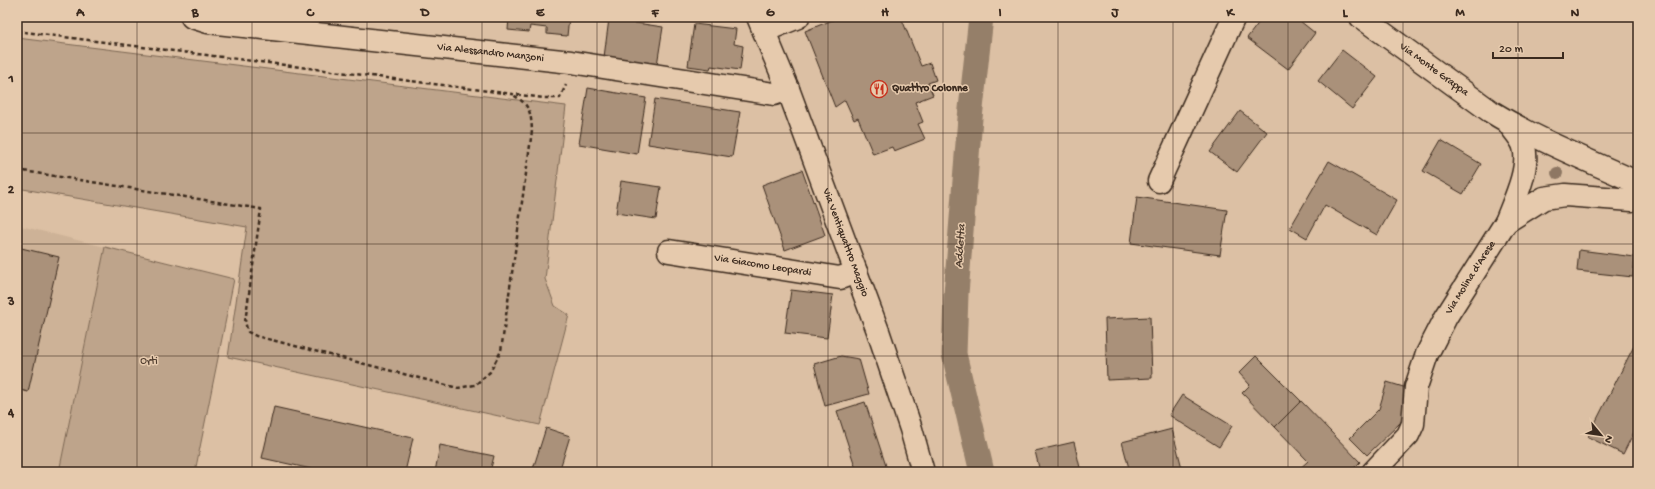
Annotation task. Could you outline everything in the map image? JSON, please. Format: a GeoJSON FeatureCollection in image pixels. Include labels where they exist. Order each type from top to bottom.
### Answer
{"type":"FeatureCollection","features":[{"type":"Feature","properties":{"kind":"street","name":"Via Alessandro Manzoni"},"geometry":{"type":"LineString","coordinates":[[192,17],[208,22],[571,62],[774,94],[788,89]]}},
{"type":"Feature","properties":{"kind":"street"},"geometry":{"type":"LineString","coordinates":[[761,24],[798,17]]}},
{"type":"Feature","properties":{"kind":"street"},"geometry":{"type":"LineString","coordinates":[[1159,181],[1234,17]]}},
{"type":"Feature","properties":{"kind":"street","name":"Via Monte Grappa"},"geometry":{"type":"LineString","coordinates":[[1361,17],[1462,92],[1508,122],[1544,142],[1638,183]]}},
{"type":"Feature","properties":{"kind":"street","name":"Via Ventiquattro Maggio"},"geometry":{"type":"LineString","coordinates":[[761,24],[788,89],[878,331],[909,421],[923,472]]}},
{"type":"Feature","properties":{"kind":"street"},"geometry":{"type":"LineString","coordinates":[[1506,222],[1519,189],[1525,164],[1524,146],[1508,122]]}},
{"type":"Feature","properties":{"kind":"street","name":"Via Molina d'Arese"},"geometry":{"type":"LineString","coordinates":[[1379,465],[1408,435],[1413,424],[1416,387],[1427,354],[1440,329],[1506,222],[1544,198],[1565,195],[1632,200],[1638,198]]}},
{"type":"Feature","properties":{"kind":"street","name":"Via Giacomo Leopardi"},"geometry":{"type":"LineString","coordinates":[[669,251],[840,278],[856,272]]}},
{"type":"Feature","properties":{"kind":"path"},"geometry":{"type":"LineString","coordinates":[[17,31],[544,98],[560,98],[565,88],[571,62]]}},
{"type":"Feature","properties":{"kind":"path"},"geometry":{"type":"LineString","coordinates":[[17,170],[261,210],[245,322],[248,332],[256,336],[458,388],[475,385],[490,372],[501,351],[532,131],[531,113],[523,100],[513,94]]}},
{"type":"Feature","properties":{"kind":"shaded area"},"geometry":{"type":"Polygon","coordinates":[[[17,225],[105,247],[59,472],[17,472],[17,225]]]}},
{"type":"Feature","properties":{"kind":"green space"},"geometry":{"type":"Polygon","coordinates":[[[17,38],[566,106],[545,279],[555,306],[569,315],[540,425],[228,357],[247,227],[17,188],[17,38]]]}},
{"type":"Feature","properties":{"kind":"green space","name":"Orti"},"geometry":{"type":"Polygon","coordinates":[[[105,247],[234,279],[195,472],[59,472],[105,247]]]}},
{"type":"Feature","properties":{"kind":"building"},"geometry":{"type":"Polygon","coordinates":[[[509,17],[569,17],[567,36],[547,34],[547,28],[530,26],[529,32],[508,30],[509,17]]]}},
{"type":"Feature","properties":{"kind":"building","name":"Quattro Colonne"},"geometry":{"type":"Polygon","coordinates":[[[840,17],[901,17],[921,66],[930,63],[936,80],[928,83],[933,95],[915,102],[923,122],[918,124],[925,139],[894,151],[892,147],[873,154],[858,118],[854,120],[845,100],[835,107],[805,31],[840,17]]]}},
{"type":"Feature","properties":{"kind":"building"},"geometry":{"type":"Polygon","coordinates":[[[1263,17],[1295,17],[1315,33],[1288,69],[1247,38],[1263,17]]]}},
{"type":"Feature","properties":{"kind":"building"},"geometry":{"type":"Polygon","coordinates":[[[609,19],[663,27],[657,65],[604,57],[609,19]]]}},
{"type":"Feature","properties":{"kind":"building"},"geometry":{"type":"Polygon","coordinates":[[[694,24],[736,29],[734,44],[743,46],[740,70],[711,66],[710,69],[688,66],[694,24]]]}},
{"type":"Feature","properties":{"kind":"building"},"geometry":{"type":"Polygon","coordinates":[[[1342,50],[1377,77],[1352,109],[1318,81],[1342,50]]]}},
{"type":"Feature","properties":{"kind":"building"},"geometry":{"type":"Polygon","coordinates":[[[588,88],[646,98],[637,154],[579,144],[588,88]]]}},
{"type":"Feature","properties":{"kind":"building"},"geometry":{"type":"Polygon","coordinates":[[[655,99],[740,112],[732,157],[648,144],[655,99]]]}},
{"type":"Feature","properties":{"kind":"building"},"geometry":{"type":"Polygon","coordinates":[[[1240,111],[1267,132],[1237,172],[1210,152],[1240,111]]]}},
{"type":"Feature","properties":{"kind":"building"},"geometry":{"type":"Polygon","coordinates":[[[1441,140],[1481,164],[1463,194],[1423,171],[1441,140]]]}},
{"type":"Feature","properties":{"kind":"building"},"geometry":{"type":"Polygon","coordinates":[[[1329,161],[1397,200],[1377,235],[1325,205],[1307,238],[1290,228],[1329,161]]]}},
{"type":"Feature","properties":{"kind":"building"},"geometry":{"type":"Polygon","coordinates":[[[802,170],[825,235],[785,250],[762,185],[802,170]]]}},
{"type":"Feature","properties":{"kind":"building"},"geometry":{"type":"Polygon","coordinates":[[[621,181],[661,187],[656,219],[616,213],[621,181]]]}},
{"type":"Feature","properties":{"kind":"building"},"geometry":{"type":"Polygon","coordinates":[[[1137,197],[1227,210],[1220,255],[1131,243],[1137,197]]]}},
{"type":"Feature","properties":{"kind":"building"},"geometry":{"type":"Polygon","coordinates":[[[17,247],[59,257],[28,392],[17,389],[17,247]]]}},
{"type":"Feature","properties":{"kind":"building"},"geometry":{"type":"Polygon","coordinates":[[[1579,250],[1635,257],[1633,277],[1577,271],[1579,250]]]}},
{"type":"Feature","properties":{"kind":"building"},"geometry":{"type":"Polygon","coordinates":[[[791,290],[833,295],[827,338],[785,333],[791,290]]]}},
{"type":"Feature","properties":{"kind":"building"},"geometry":{"type":"Polygon","coordinates":[[[1150,317],[1152,378],[1107,380],[1105,319],[1150,317]]]}},
{"type":"Feature","properties":{"kind":"building"},"geometry":{"type":"Polygon","coordinates":[[[1638,338],[1638,424],[1623,454],[1588,437],[1638,338]]]}},
{"type":"Feature","properties":{"kind":"building"},"geometry":{"type":"Polygon","coordinates":[[[841,356],[859,359],[869,394],[825,406],[814,364],[841,356]]]}},
{"type":"Feature","properties":{"kind":"building"},"geometry":{"type":"Polygon","coordinates":[[[1256,356],[1301,401],[1275,427],[1242,393],[1250,385],[1239,373],[1256,356]]]}},
{"type":"Feature","properties":{"kind":"building"},"geometry":{"type":"Polygon","coordinates":[[[1387,382],[1410,389],[1401,422],[1367,455],[1350,438],[1379,409],[1387,382]]]}},
{"type":"Feature","properties":{"kind":"building"},"geometry":{"type":"Polygon","coordinates":[[[1182,395],[1232,426],[1219,447],[1169,415],[1182,395]]]}},
{"type":"Feature","properties":{"kind":"building"},"geometry":{"type":"Polygon","coordinates":[[[1301,401],[1360,462],[1350,472],[1296,472],[1308,461],[1275,427],[1301,401]]]}},
{"type":"Feature","properties":{"kind":"building"},"geometry":{"type":"Polygon","coordinates":[[[865,402],[888,472],[857,472],[837,411],[865,402]]]}},
{"type":"Feature","properties":{"kind":"building"},"geometry":{"type":"Polygon","coordinates":[[[274,407],[413,438],[405,472],[325,472],[262,458],[274,407]]]}},
{"type":"Feature","properties":{"kind":"building"},"geometry":{"type":"Polygon","coordinates":[[[546,428],[570,436],[559,472],[532,472],[546,428]]]}},
{"type":"Feature","properties":{"kind":"building"},"geometry":{"type":"Polygon","coordinates":[[[1172,429],[1183,472],[1130,472],[1122,442],[1172,429]]]}},
{"type":"Feature","properties":{"kind":"building"},"geometry":{"type":"Polygon","coordinates":[[[1074,442],[1081,472],[1040,472],[1035,451],[1074,442]]]}},
{"type":"Feature","properties":{"kind":"building"},"geometry":{"type":"Polygon","coordinates":[[[440,445],[494,456],[490,472],[435,472],[440,445]]]}},
{"type":"Feature","properties":{"kind":"waterway","name":"Addetta"},"geometry":{"type":"LineString","coordinates":[[981,17],[970,118],[956,294],[954,354],[982,472]]}},
{"type":"Feature","properties":{"kind":"place","name":"Quattro Colonne"},"geometry":{"type":"Point","coordinates":[879,89]}}]}
